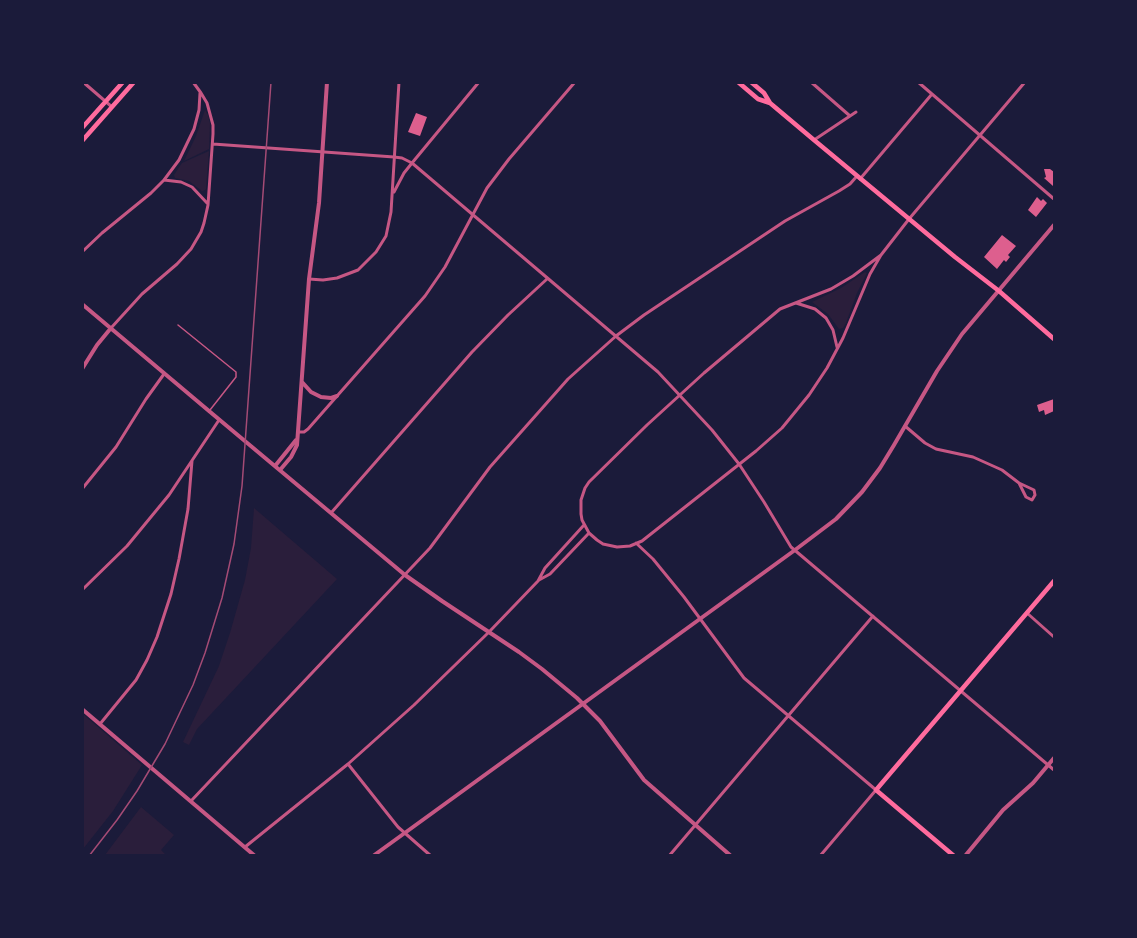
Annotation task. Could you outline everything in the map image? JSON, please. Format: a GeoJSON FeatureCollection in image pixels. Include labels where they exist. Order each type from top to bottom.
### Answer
{"type":"FeatureCollection","features":[{"type":"Feature","properties":{"kind":"main road"},"geometry":{"type":"LineString","coordinates":[[82,129],[123,82]]}},
{"type":"Feature","properties":{"kind":"main road"},"geometry":{"type":"LineString","coordinates":[[82,141],[134,82]]}},
{"type":"Feature","properties":{"kind":"main road"},"geometry":{"type":"LineString","coordinates":[[738,82],[758,99],[770,103]]}},
{"type":"Feature","properties":{"kind":"main road"},"geometry":{"type":"LineString","coordinates":[[751,82],[764,93],[770,103],[1054,339]]}},
{"type":"Feature","properties":{"kind":"main road"},"geometry":{"type":"LineString","coordinates":[[954,855],[876,790],[1054,581]]}},
{"type":"Feature","properties":{"kind":"street"},"geometry":{"type":"LineString","coordinates":[[83,82],[112,107]]}},
{"type":"Feature","properties":{"kind":"street"},"geometry":{"type":"LineString","coordinates":[[82,369],[111,328],[141,294],[177,264],[191,249],[201,232],[208,205],[213,134],[211,114],[200,91],[192,82]]}},
{"type":"Feature","properties":{"kind":"street"},"geometry":{"type":"LineString","coordinates":[[280,470],[295,452],[297,445],[327,82]]}},
{"type":"Feature","properties":{"kind":"street"},"geometry":{"type":"LineString","coordinates":[[309,279],[322,280],[345,276],[358,270],[372,257],[386,236],[392,195],[399,82]]}},
{"type":"Feature","properties":{"kind":"street"},"geometry":{"type":"LineString","coordinates":[[392,195],[404,173],[479,82]]}},
{"type":"Feature","properties":{"kind":"street"},"geometry":{"type":"LineString","coordinates":[[275,466],[294,444],[298,434],[308,429],[425,296],[445,267],[487,188],[575,82]]}},
{"type":"Feature","properties":{"kind":"street"},"geometry":{"type":"LineString","coordinates":[[811,82],[850,116]]}},
{"type":"Feature","properties":{"kind":"street"},"geometry":{"type":"LineString","coordinates":[[918,82],[1054,199]]}},
{"type":"Feature","properties":{"kind":"street"},"geometry":{"type":"LineString","coordinates":[[881,255],[831,289],[787,306],[773,314],[646,425],[589,482],[581,500],[581,514],[589,533],[610,546],[624,547],[642,541],[769,441],[792,417],[817,384],[837,349],[870,274],[881,255],[1025,82]]}},
{"type":"Feature","properties":{"kind":"street"},"geometry":{"type":"LineString","coordinates":[[82,252],[102,232],[164,180],[179,160],[194,129],[199,110],[200,91]]}},
{"type":"Feature","properties":{"kind":"street"},"geometry":{"type":"LineString","coordinates":[[191,801],[405,575],[444,530],[490,467],[551,397],[582,366],[644,315],[785,221],[850,184],[859,177],[932,94]]}},
{"type":"Feature","properties":{"kind":"street"},"geometry":{"type":"LineString","coordinates":[[814,140],[856,112]]}},
{"type":"Feature","properties":{"kind":"street"},"geometry":{"type":"LineString","coordinates":[[213,144],[394,157],[412,163],[649,364],[680,395],[739,464],[795,550],[1054,770]]}},
{"type":"Feature","properties":{"kind":"street"},"geometry":{"type":"LineString","coordinates":[[164,180],[181,182],[192,187],[208,205]]}},
{"type":"Feature","properties":{"kind":"street"},"geometry":{"type":"LineString","coordinates":[[373,855],[826,527],[857,497],[880,468],[925,389],[970,323],[1054,225]]}},
{"type":"Feature","properties":{"kind":"street"},"geometry":{"type":"LineString","coordinates":[[331,513],[485,338],[547,279]]}},
{"type":"Feature","properties":{"kind":"street"},"geometry":{"type":"LineString","coordinates":[[795,303],[810,307],[822,315],[833,330],[837,349]]}},
{"type":"Feature","properties":{"kind":"street"},"geometry":{"type":"LineString","coordinates":[[82,304],[405,575],[542,669],[583,703],[600,721],[644,780],[731,855]]}},
{"type":"Feature","properties":{"kind":"street"},"geometry":{"type":"LineString","coordinates":[[82,489],[116,447],[164,374]]}},
{"type":"Feature","properties":{"kind":"street"},"geometry":{"type":"LineString","coordinates":[[302,382],[311,392],[321,397],[337,396]]}},
{"type":"Feature","properties":{"kind":"street"},"geometry":{"type":"LineString","coordinates":[[82,590],[148,522],[178,483],[219,420]]}},
{"type":"Feature","properties":{"kind":"street"},"geometry":{"type":"LineString","coordinates":[[905,426],[936,449],[982,460],[1002,470],[1019,483],[1034,490],[1035,495],[1032,500],[1026,497],[1019,483]]}},
{"type":"Feature","properties":{"kind":"street"},"geometry":{"type":"LineString","coordinates":[[100,724],[136,680],[159,631],[171,594],[181,549],[190,493],[192,461]]}},
{"type":"Feature","properties":{"kind":"street"},"geometry":{"type":"LineString","coordinates":[[245,848],[348,764],[414,705],[538,581],[545,568],[585,525]]}},
{"type":"Feature","properties":{"kind":"street"},"geometry":{"type":"LineString","coordinates":[[538,581],[550,574],[589,533]]}},
{"type":"Feature","properties":{"kind":"street"},"geometry":{"type":"LineString","coordinates":[[636,543],[653,559],[744,678],[876,790],[820,855]]}},
{"type":"Feature","properties":{"kind":"street"},"geometry":{"type":"LineString","coordinates":[[1027,613],[1054,637]]}},
{"type":"Feature","properties":{"kind":"street"},"geometry":{"type":"LineString","coordinates":[[669,855],[873,616]]}},
{"type":"Feature","properties":{"kind":"street"},"geometry":{"type":"LineString","coordinates":[[82,709],[255,855]]}},
{"type":"Feature","properties":{"kind":"street"},"geometry":{"type":"LineString","coordinates":[[965,855],[1003,810],[1033,783],[1054,758]]}},
{"type":"Feature","properties":{"kind":"street"},"geometry":{"type":"LineString","coordinates":[[348,764],[404,833],[431,855]]}},
{"type":"Feature","properties":{"kind":"lane"},"geometry":{"type":"LineString","coordinates":[[178,325],[236,372],[237,377],[209,411]]}},
{"type":"Feature","properties":{"kind":"shaded area"},"geometry":{"type":"Polygon","coordinates":[[[205,110],[210,124],[209,149],[184,161],[196,136],[205,110]]]}},
{"type":"Feature","properties":{"kind":"shaded area"},"geometry":{"type":"Polygon","coordinates":[[[209,151],[205,190],[202,191],[189,181],[175,178],[174,175],[182,163],[209,151]]]}},
{"type":"Feature","properties":{"kind":"shaded area"},"geometry":{"type":"Polygon","coordinates":[[[865,272],[867,273],[846,323],[843,328],[839,329],[828,314],[812,302],[841,288],[865,272]]]}},
{"type":"Feature","properties":{"kind":"shaded area"},"geometry":{"type":"Polygon","coordinates":[[[254,508],[337,579],[197,729],[189,745],[183,742],[219,666],[245,580],[251,548],[254,508]]]}},
{"type":"Feature","properties":{"kind":"shaded area"},"geometry":{"type":"Polygon","coordinates":[[[83,714],[142,765],[113,811],[83,849],[83,714]]]}},
{"type":"Feature","properties":{"kind":"shaded area"},"geometry":{"type":"Polygon","coordinates":[[[141,807],[174,835],[161,850],[166,855],[105,855],[141,807]]]}},
{"type":"Feature","properties":{"kind":"building"},"geometry":{"type":"Polygon","coordinates":[[[416,113],[427,117],[420,136],[408,132],[416,113]]]}},
{"type":"Feature","properties":{"kind":"building"},"geometry":{"type":"Polygon","coordinates":[[[1044,169],[1054,172],[1053,186],[1044,178],[1046,177],[1044,169]]]}},
{"type":"Feature","properties":{"kind":"building"},"geometry":{"type":"Polygon","coordinates":[[[1037,197],[1047,203],[1036,217],[1028,210],[1037,197]]]}},
{"type":"Feature","properties":{"kind":"building"},"geometry":{"type":"Polygon","coordinates":[[[1002,235],[1016,246],[1008,255],[1010,257],[1006,262],[1004,260],[997,269],[984,257],[1002,235]]]}},
{"type":"Feature","properties":{"kind":"building"},"geometry":{"type":"Polygon","coordinates":[[[1054,399],[1054,411],[1045,415],[1044,410],[1039,412],[1037,405],[1054,399]]]}},
{"type":"Feature","properties":{"kind":"railway"},"geometry":{"type":"LineString","coordinates":[[89,856],[137,791],[165,744],[193,685],[222,598],[234,544],[242,486],[271,82]]}}]}
